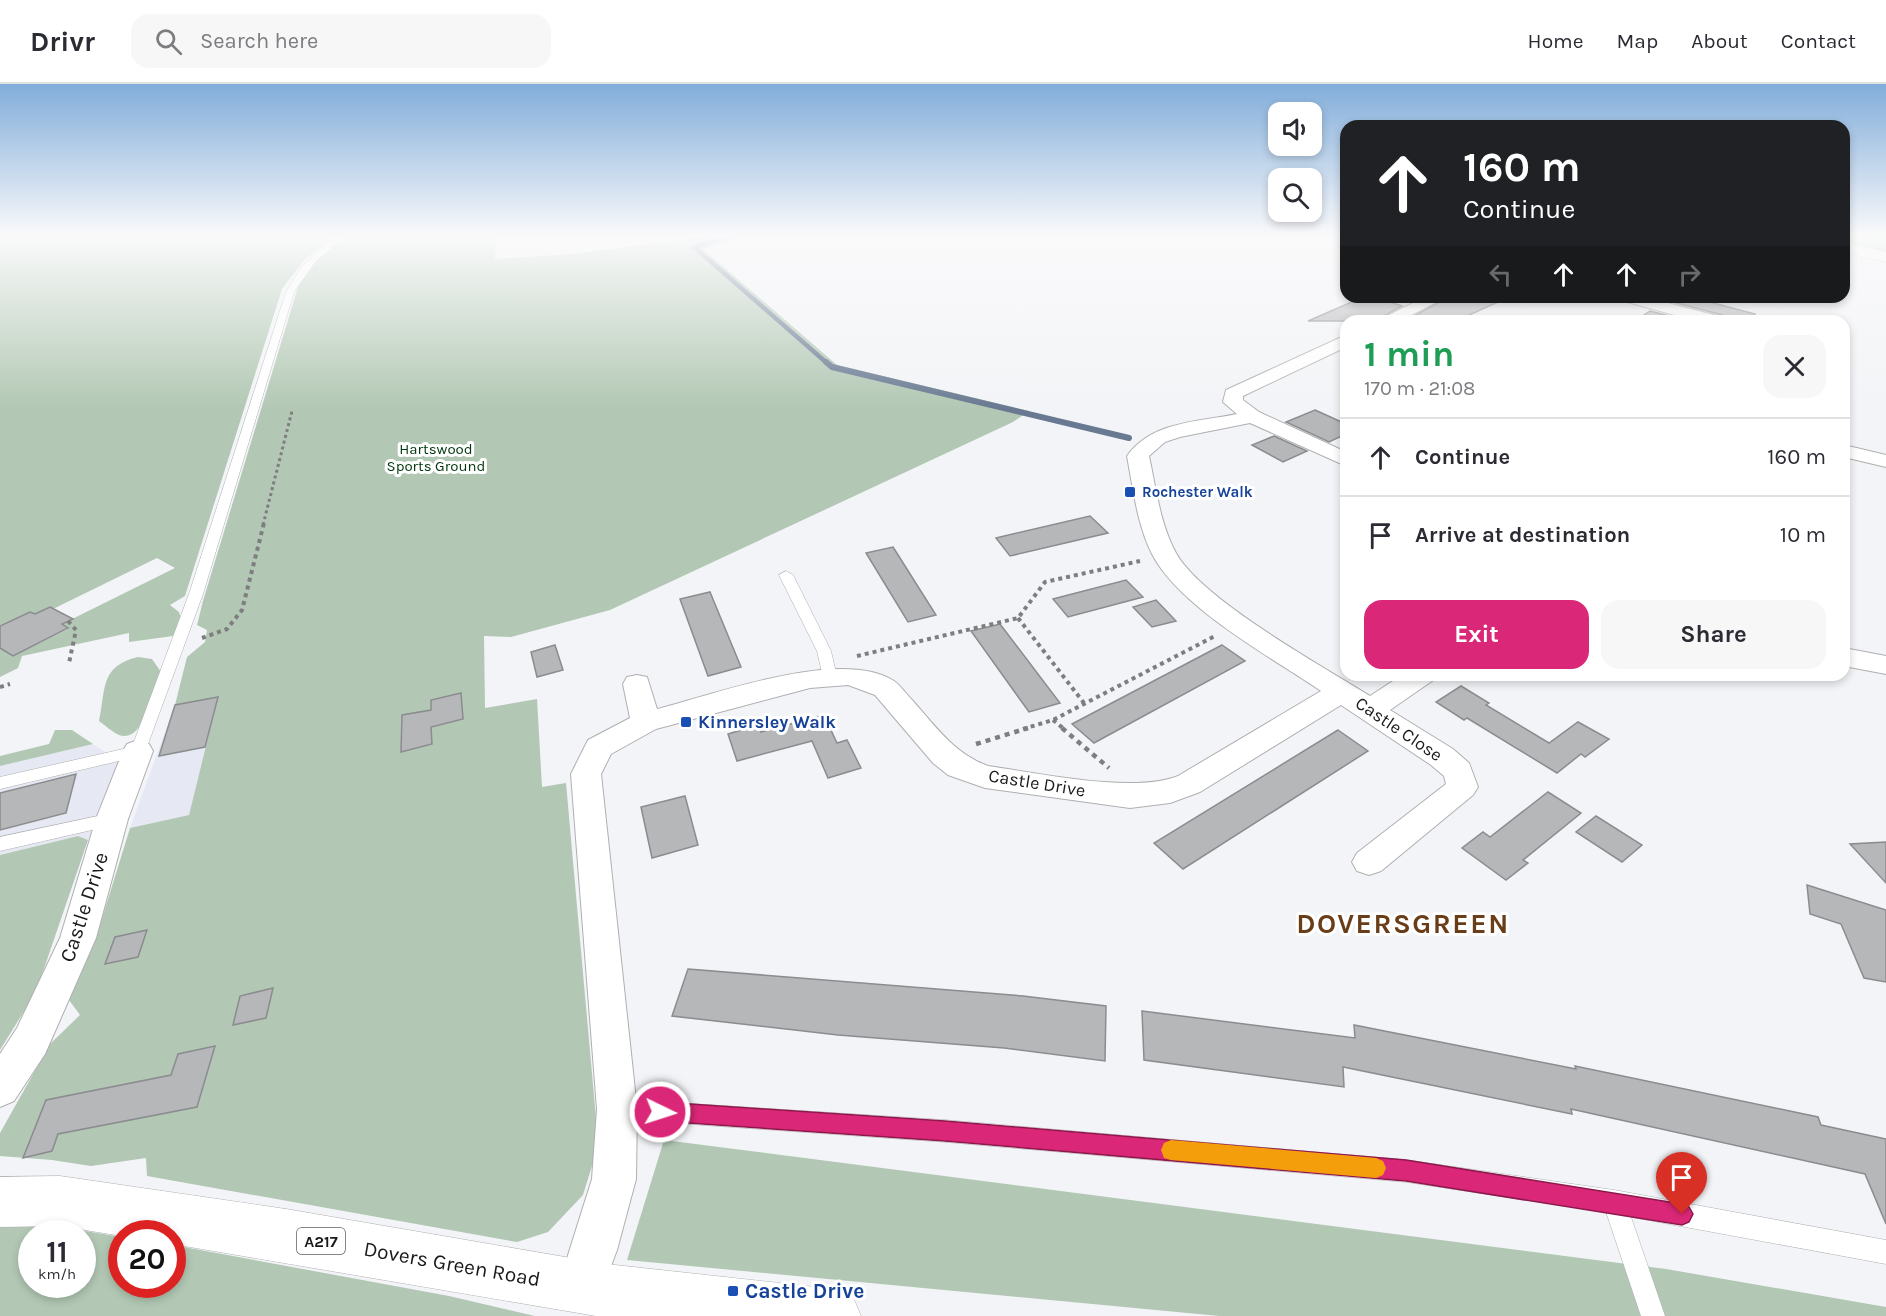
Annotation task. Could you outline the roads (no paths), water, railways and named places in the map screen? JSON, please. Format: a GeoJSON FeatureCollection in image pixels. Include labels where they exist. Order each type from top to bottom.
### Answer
{"type":"FeatureCollection","features":[{"type":"Feature","properties":{"kind":"main road","name":"Dovers Green Road"},"geometry":{"type":"LineString","coordinates":[[0,1202],[60,1201],[286,1235],[594,1298],[834,1316]]}},
{"type":"Feature","properties":{"kind":"street"},"geometry":{"type":"LineString","coordinates":[[1399,315],[1425,303]]}},
{"type":"Feature","properties":{"kind":"street"},"geometry":{"type":"LineString","coordinates":[[1648,303],[1693,315]]}},
{"type":"Feature","properties":{"kind":"street"},"geometry":{"type":"LineString","coordinates":[[1340,343],[1233,394],[1233,402],[1252,416],[1340,457]]}},
{"type":"Feature","properties":{"kind":"street"},"geometry":{"type":"LineString","coordinates":[[1252,416],[1164,435],[1142,447],[1138,456],[1154,529],[1164,556],[1192,588],[1239,623],[1341,691]]}},
{"type":"Feature","properties":{"kind":"street"},"geometry":{"type":"LineString","coordinates":[[1850,452],[1886,460]]}},
{"type":"Feature","properties":{"kind":"street"},"geometry":{"type":"LineString","coordinates":[[1850,658],[1886,665]]}},
{"type":"Feature","properties":{"kind":"street","name":"Castle Drive"},"geometry":{"type":"LineString","coordinates":[[594,1298],[594,1251],[614,1179],[617,1109],[586,774],[599,747],[646,722],[810,679],[830,677],[864,679],[885,688],[944,755],[959,767],[985,777],[1130,796],[1170,792],[1189,784],[1310,713],[1341,691]]}},
{"type":"Feature","properties":{"kind":"street"},"geometry":{"type":"LineString","coordinates":[[1371,709],[1413,681]]}},
{"type":"Feature","properties":{"kind":"street"},"geometry":{"type":"LineString","coordinates":[[637,684],[646,722]]}},
{"type":"Feature","properties":{"kind":"street","name":"Castle Close"},"geometry":{"type":"LineString","coordinates":[[1341,691],[1442,757],[1458,771],[1462,787],[1450,800],[1369,862]]}},
{"type":"Feature","properties":{"kind":"street","name":"Castle Drive"},"geometry":{"type":"LineString","coordinates":[[0,1088],[31,1041],[78,938],[112,819],[138,751]]}},
{"type":"Feature","properties":{"kind":"lane"},"geometry":{"type":"LineString","coordinates":[[0,783],[138,751],[196,594],[290,293]]}},
{"type":"Feature","properties":{"kind":"lane"},"geometry":{"type":"LineString","coordinates":[[786,576],[824,651],[830,677]]}},
{"type":"Feature","properties":{"kind":"lane"},"geometry":{"type":"LineString","coordinates":[[0,844],[112,819]]}},
{"type":"Feature","properties":{"kind":"lane"},"geometry":{"type":"LineString","coordinates":[[617,1109],[934,1130],[1406,1171],[1614,1202],[1886,1252]]}},
{"type":"Feature","properties":{"kind":"lane"},"geometry":{"type":"LineString","coordinates":[[1614,1202],[1653,1316]]}},
{"type":"Feature","properties":{"kind":"waterway"},"geometry":{"type":"LineString","coordinates":[[747,293],[828,364]]}},
{"type":"Feature","properties":{"kind":"waterway"},"geometry":{"type":"LineString","coordinates":[[826,362],[832,367],[1129,438]]}},
{"type":"Feature","properties":{"kind":"place","name":"Rochester Walk"},"geometry":{"type":"Point","coordinates":[1130,492]}},
{"type":"Feature","properties":{"kind":"place","name":"Kinnersley Walk"},"geometry":{"type":"Point","coordinates":[686,722]}},
{"type":"Feature","properties":{"kind":"place","name":"Castle Drive"},"geometry":{"type":"Point","coordinates":[733,1291]}},
{"type":"Feature","properties":{"kind":"district","name":"DOVERSGREEN"},"geometry":{"type":"Point","coordinates":[1403,923]}},
{"type":"Feature","properties":{"kind":"park label","name":"Hartswood Sports Ground"},"geometry":{"type":"Point","coordinates":[436,458]}}]}
